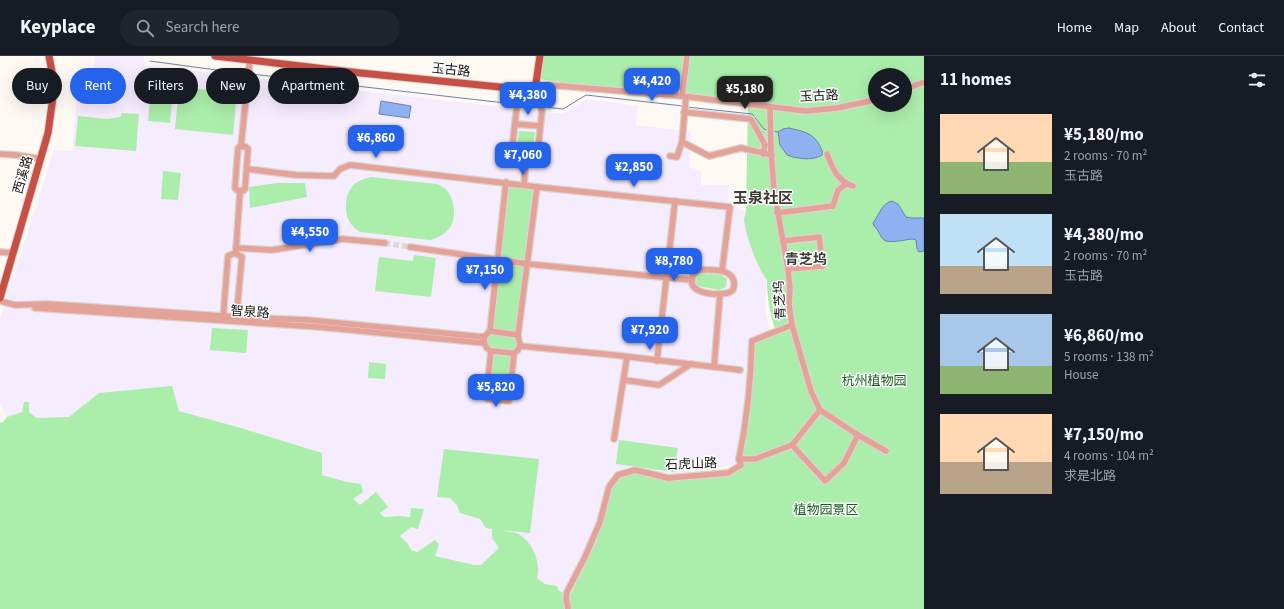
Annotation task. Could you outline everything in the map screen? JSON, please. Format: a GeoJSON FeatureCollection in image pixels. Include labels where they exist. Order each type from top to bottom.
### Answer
{"type":"FeatureCollection","features":[{"type":"Feature","properties":{"kind":"main road","name":"西溪路"},"geometry":{"type":"LineString","coordinates":[[0,298],[48,133],[53,97],[49,56]]}},
{"type":"Feature","properties":{"kind":"main road","name":"玉古路"},"geometry":{"type":"LineString","coordinates":[[215,56],[518,89],[535,86]]}},
{"type":"Feature","properties":{"kind":"main road"},"geometry":{"type":"LineString","coordinates":[[535,86],[540,56]]}},
{"type":"Feature","properties":{"kind":"street"},"geometry":{"type":"LineString","coordinates":[[670,156],[677,157],[682,142],[687,56]]}},
{"type":"Feature","properties":{"kind":"street"},"geometry":{"type":"LineString","coordinates":[[243,146],[250,61]]}},
{"type":"Feature","properties":{"kind":"street"},"geometry":{"type":"LineString","coordinates":[[912,86],[924,82]]}},
{"type":"Feature","properties":{"kind":"street","name":"玉古路"},"geometry":{"type":"LineString","coordinates":[[535,86],[549,85],[684,96],[806,111],[837,108],[868,101]]}},
{"type":"Feature","properties":{"kind":"street"},"geometry":{"type":"LineString","coordinates":[[518,89],[511,157],[537,159],[540,104],[535,86]]}},
{"type":"Feature","properties":{"kind":"street","name":"青芝坞"},"geometry":{"type":"LineString","coordinates":[[770,106],[771,146],[777,213],[788,269],[789,305],[792,325],[811,391],[820,410]]}},
{"type":"Feature","properties":{"kind":"street"},"geometry":{"type":"LineString","coordinates":[[684,113],[751,119],[765,145],[763,154]]}},
{"type":"Feature","properties":{"kind":"street"},"geometry":{"type":"LineString","coordinates":[[515,124],[540,126]]}},
{"type":"Feature","properties":{"kind":"street"},"geometry":{"type":"LineString","coordinates":[[682,142],[709,156],[741,148],[772,155]]}},
{"type":"Feature","properties":{"kind":"street"},"geometry":{"type":"LineString","coordinates":[[240,191],[245,189],[247,169],[248,149],[243,146]]}},
{"type":"Feature","properties":{"kind":"street"},"geometry":{"type":"LineString","coordinates":[[240,191],[235,188],[238,148],[243,146]]}},
{"type":"Feature","properties":{"kind":"street"},"geometry":{"type":"LineString","coordinates":[[0,154],[22,155],[41,159]]}},
{"type":"Feature","properties":{"kind":"street"},"geometry":{"type":"LineString","coordinates":[[827,154],[835,174],[846,184],[853,186]]}},
{"type":"Feature","properties":{"kind":"street"},"geometry":{"type":"LineString","coordinates":[[522,185],[524,158]]}},
{"type":"Feature","properties":{"kind":"street"},"geometry":{"type":"LineString","coordinates":[[247,169],[296,175],[334,176],[340,169],[350,165],[506,182],[537,187],[730,207],[722,271]]}},
{"type":"Feature","properties":{"kind":"street"},"geometry":{"type":"LineString","coordinates":[[506,182],[490,332],[484,340],[486,349],[491,351],[514,353]]}},
{"type":"Feature","properties":{"kind":"street"},"geometry":{"type":"LineString","coordinates":[[777,213],[833,206],[838,190],[846,184]]}},
{"type":"Feature","properties":{"kind":"street"},"geometry":{"type":"LineString","coordinates":[[491,351],[486,398],[509,401],[514,353],[520,345],[518,335],[537,187]]}},
{"type":"Feature","properties":{"kind":"street"},"geometry":{"type":"LineString","coordinates":[[236,320],[242,257],[236,251],[240,191]]}},
{"type":"Feature","properties":{"kind":"street"},"geometry":{"type":"LineString","coordinates":[[657,361],[675,201]]}},
{"type":"Feature","properties":{"kind":"street"},"geometry":{"type":"LineString","coordinates":[[783,241],[819,237],[823,266],[788,269]]}},
{"type":"Feature","properties":{"kind":"street"},"geometry":{"type":"LineString","coordinates":[[223,319],[228,256],[236,251],[272,250],[343,239],[385,243]]}},
{"type":"Feature","properties":{"kind":"street"},"geometry":{"type":"LineString","coordinates":[[410,247],[528,264],[692,280]]}},
{"type":"Feature","properties":{"kind":"street"},"geometry":{"type":"LineString","coordinates":[[0,252],[12,253]]}},
{"type":"Feature","properties":{"kind":"street"},"geometry":{"type":"LineString","coordinates":[[699,270],[722,271],[731,275],[734,280],[734,286],[730,292],[720,294],[703,292],[698,290],[692,284],[693,275],[699,270]]}},
{"type":"Feature","properties":{"kind":"street"},"geometry":{"type":"LineString","coordinates":[[714,367],[720,294]]}},
{"type":"Feature","properties":{"kind":"street","name":"智泉路"},"geometry":{"type":"LineString","coordinates":[[0,301],[15,305],[47,304],[94,306],[223,319],[484,340]]}},
{"type":"Feature","properties":{"kind":"street","name":"石虎山路"},"geometry":{"type":"LineString","coordinates":[[568,609],[566,598],[567,592],[600,522],[609,487],[618,475],[635,470],[668,478],[728,473],[741,465],[739,459],[746,423],[751,372],[752,341],[792,325]]}},
{"type":"Feature","properties":{"kind":"street"},"geometry":{"type":"LineString","coordinates":[[490,332],[518,335]]}},
{"type":"Feature","properties":{"kind":"street"},"geometry":{"type":"LineString","coordinates":[[520,345],[740,370]]}},
{"type":"Feature","properties":{"kind":"street"},"geometry":{"type":"LineString","coordinates":[[614,439],[627,357]]}},
{"type":"Feature","properties":{"kind":"street"},"geometry":{"type":"LineString","coordinates":[[624,380],[659,385],[691,364]]}},
{"type":"Feature","properties":{"kind":"street"},"geometry":{"type":"LineString","coordinates":[[739,459],[754,459],[792,445],[820,410],[886,451]]}},
{"type":"Feature","properties":{"kind":"street"},"geometry":{"type":"LineString","coordinates":[[792,445],[825,481],[844,463],[858,435]]}},
{"type":"Feature","properties":{"kind":"shaded area"},"geometry":{"type":"Polygon","coordinates":[[[95,56],[144,56],[144,65],[169,68],[134,68],[134,104],[198,104],[198,71],[206,72],[206,104],[260,104],[260,79],[268,80],[268,104],[359,104],[359,90],[563,114],[587,99],[638,106],[636,125],[691,132],[689,167],[701,171],[701,185],[729,185],[728,201],[764,224],[768,259],[765,309],[770,331],[750,373],[739,463],[669,474],[632,466],[611,474],[607,521],[582,609],[570,596],[535,586],[499,549],[479,567],[411,550],[408,544],[399,536],[411,527],[410,517],[384,517],[380,513],[360,505],[352,499],[361,484],[321,475],[322,453],[179,411],[99,393],[69,417],[37,418],[30,412],[22,412],[7,417],[0,404],[0,318],[54,150],[72,151],[76,104],[126,104],[126,68],[94,68],[95,56]]]}},
{"type":"Feature","properties":{"kind":"green space","name":"植物园景区"},"geometry":{"type":"Polygon","coordinates":[[[535,56],[924,56],[924,609],[0,609],[0,422],[2,423],[7,417],[22,412],[24,402],[29,402],[29,412],[37,418],[69,417],[99,393],[172,386],[179,411],[322,453],[322,475],[361,484],[363,492],[353,499],[360,505],[376,492],[388,507],[380,513],[384,517],[410,517],[411,508],[424,509],[418,529],[411,527],[400,536],[408,544],[411,550],[417,552],[435,540],[439,544],[435,556],[474,565],[481,565],[499,548],[492,538],[492,529],[486,528],[480,519],[460,513],[457,505],[450,498],[437,497],[444,449],[539,459],[530,533],[501,530],[518,534],[525,539],[532,548],[537,560],[537,578],[545,584],[557,586],[558,590],[570,596],[596,542],[609,488],[627,470],[658,478],[707,475],[736,467],[738,464],[749,391],[749,342],[776,332],[769,306],[767,280],[763,275],[752,251],[744,219],[746,210],[748,106],[538,79],[533,77],[535,56]]]}},
{"type":"Feature","properties":{"kind":"green space"},"geometry":{"type":"Polygon","coordinates":[[[198,89],[206,90],[206,104],[236,104],[233,135],[175,129],[177,104],[198,104],[198,89]]]}},
{"type":"Feature","properties":{"kind":"green space"},"geometry":{"type":"Polygon","coordinates":[[[150,104],[172,104],[170,123],[148,121],[150,104]]]}},
{"type":"Feature","properties":{"kind":"green space"},"geometry":{"type":"Polygon","coordinates":[[[122,113],[139,114],[136,151],[75,146],[78,116],[107,119],[120,117],[122,113]]]}},
{"type":"Feature","properties":{"kind":"green space"},"geometry":{"type":"Polygon","coordinates":[[[519,131],[535,132],[532,156],[516,154],[519,131]]]}},
{"type":"Feature","properties":{"kind":"green space"},"geometry":{"type":"Polygon","coordinates":[[[163,171],[181,173],[178,200],[161,199],[163,171]]]}},
{"type":"Feature","properties":{"kind":"green space"},"geometry":{"type":"Polygon","coordinates":[[[371,177],[437,184],[446,189],[452,200],[454,210],[454,217],[450,227],[442,235],[430,240],[360,232],[351,224],[349,220],[346,211],[346,200],[349,191],[356,183],[360,180],[371,177]]]}},
{"type":"Feature","properties":{"kind":"green space"},"geometry":{"type":"Polygon","coordinates":[[[277,183],[305,183],[307,197],[250,208],[249,187],[277,183]]]}},
{"type":"Feature","properties":{"kind":"green space"},"geometry":{"type":"Polygon","coordinates":[[[507,186],[534,189],[525,261],[500,257],[507,186]]]}},
{"type":"Feature","properties":{"kind":"green space"},"geometry":{"type":"Polygon","coordinates":[[[414,255],[436,258],[431,297],[375,291],[379,257],[413,261],[414,255]]]}},
{"type":"Feature","properties":{"kind":"green space"},"geometry":{"type":"Polygon","coordinates":[[[499,262],[526,265],[516,332],[492,329],[499,262]]]}},
{"type":"Feature","properties":{"kind":"green space"},"geometry":{"type":"Polygon","coordinates":[[[703,273],[721,275],[727,279],[726,287],[719,290],[698,286],[696,283],[697,276],[703,273]]]}},
{"type":"Feature","properties":{"kind":"green space"},"geometry":{"type":"Polygon","coordinates":[[[212,328],[248,330],[246,353],[210,350],[212,328]]]}},
{"type":"Feature","properties":{"kind":"green space"},"geometry":{"type":"Polygon","coordinates":[[[490,333],[517,335],[519,343],[514,351],[488,348],[486,338],[490,333]]]}},
{"type":"Feature","properties":{"kind":"green space"},"geometry":{"type":"Polygon","coordinates":[[[493,354],[512,355],[508,396],[488,394],[493,354]]]}},
{"type":"Feature","properties":{"kind":"green space"},"geometry":{"type":"Polygon","coordinates":[[[369,362],[386,364],[385,379],[368,378],[369,362]]]}},
{"type":"Feature","properties":{"kind":"green space"},"geometry":{"type":"Polygon","coordinates":[[[619,440],[678,448],[674,472],[616,464],[619,440]]]}},
{"type":"Feature","properties":{"kind":"water"},"geometry":{"type":"Polygon","coordinates":[[[381,101],[411,106],[409,118],[379,114],[381,101]]]}},
{"type":"Feature","properties":{"kind":"water"},"geometry":{"type":"Polygon","coordinates":[[[789,128],[806,133],[814,138],[823,153],[822,155],[805,159],[787,155],[780,145],[778,132],[789,128]]]}},
{"type":"Feature","properties":{"kind":"water"},"geometry":{"type":"Polygon","coordinates":[[[892,201],[898,204],[906,217],[924,218],[924,251],[919,252],[917,249],[916,240],[913,239],[892,242],[885,241],[874,226],[873,223],[881,210],[886,204],[892,201]]]}},
{"type":"Feature","properties":{"kind":"waterway"},"geometry":{"type":"LineString","coordinates":[[150,61],[206,69]]}},
{"type":"Feature","properties":{"kind":"waterway"},"geometry":{"type":"LineString","coordinates":[[260,75],[514,104]]}},
{"type":"Feature","properties":{"kind":"waterway"},"geometry":{"type":"LineString","coordinates":[[543,107],[563,109],[586,95],[683,106]]}},
{"type":"Feature","properties":{"kind":"waterway"},"geometry":{"type":"LineString","coordinates":[[520,104],[538,106]]}},
{"type":"Feature","properties":{"kind":"waterway"},"geometry":{"type":"LineString","coordinates":[[687,107],[752,114],[764,129],[768,130]]}},
{"type":"Feature","properties":{"kind":"waterway"},"geometry":{"type":"LineString","coordinates":[[773,131],[778,132]]}},
{"type":"Feature","properties":{"kind":"tunnel"},"geometry":{"type":"LineString","coordinates":[[385,243],[410,247]]}},
{"type":"Feature","properties":{"kind":"district","name":"玉泉社区"},"geometry":{"type":"Point","coordinates":[763,198]}},
{"type":"Feature","properties":{"kind":"district","name":"青芝坞"},"geometry":{"type":"Point","coordinates":[806,260]}},
{"type":"Feature","properties":{"kind":"park label","name":"杭州植物园"},"geometry":{"type":"Point","coordinates":[874,381]}}]}
